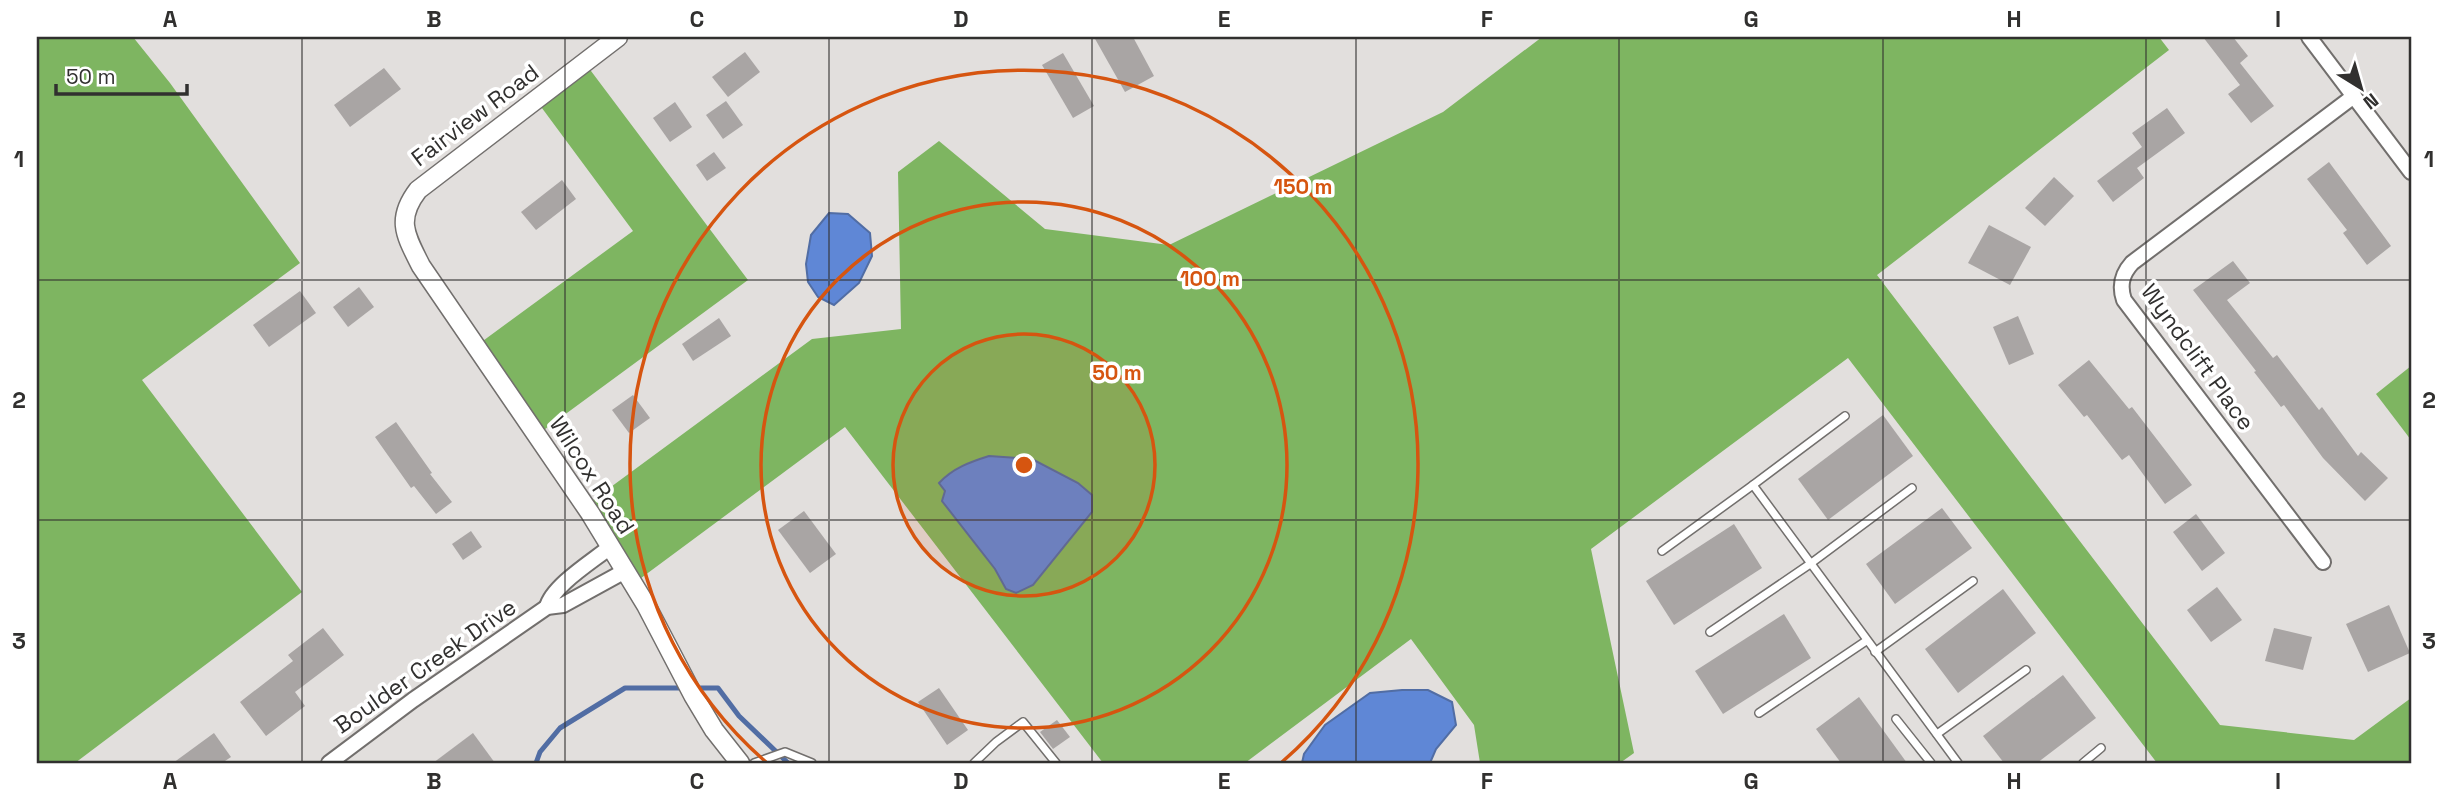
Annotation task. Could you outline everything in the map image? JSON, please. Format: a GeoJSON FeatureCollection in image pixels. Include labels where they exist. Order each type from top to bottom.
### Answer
{"type":"FeatureCollection","features":[{"type":"Feature","properties":{"kind":"street","name":"Fairview Road"},"geometry":{"type":"LineString","coordinates":[[404,215],[407,204],[418,190],[618,37]]}},
{"type":"Feature","properties":{"kind":"street"},"geometry":{"type":"LineString","coordinates":[[2309,37],[2411,172]]}},
{"type":"Feature","properties":{"kind":"street","name":"Wyndclift Place"},"geometry":{"type":"LineString","coordinates":[[2323,562],[2134,314],[2121,291],[2122,280],[2132,263],[2354,96]]}},
{"type":"Feature","properties":{"kind":"street","name":"Wilcox Road"},"geometry":{"type":"LineString","coordinates":[[404,215],[408,240],[421,266],[610,547],[646,605],[714,730],[740,763]]}},
{"type":"Feature","properties":{"kind":"street","name":"Boulder Creek Drive"},"geometry":{"type":"LineString","coordinates":[[547,607],[552,596],[568,580],[610,547]]}},
{"type":"Feature","properties":{"kind":"street","name":"Boulder Creek Drive"},"geometry":{"type":"LineString","coordinates":[[329,763],[413,700],[547,607],[563,605],[625,571]]}},
{"type":"Feature","properties":{"kind":"lane"},"geometry":{"type":"LineString","coordinates":[[1662,551],[1845,416]]}},
{"type":"Feature","properties":{"kind":"lane"},"geometry":{"type":"LineString","coordinates":[[1753,485],[1958,763]]}},
{"type":"Feature","properties":{"kind":"lane"},"geometry":{"type":"LineString","coordinates":[[1710,632],[1810,564],[1912,488]]}},
{"type":"Feature","properties":{"kind":"lane"},"geometry":{"type":"LineString","coordinates":[[1875,652],[1973,581]]}},
{"type":"Feature","properties":{"kind":"lane"},"geometry":{"type":"LineString","coordinates":[[1759,713],[1866,641]]}},
{"type":"Feature","properties":{"kind":"lane"},"geometry":{"type":"LineString","coordinates":[[1937,734],[2026,670]]}},
{"type":"Feature","properties":{"kind":"lane"},"geometry":{"type":"LineString","coordinates":[[1896,719],[1930,763]]}},
{"type":"Feature","properties":{"kind":"lane"},"geometry":{"type":"LineString","coordinates":[[974,763],[996,741],[1023,722],[1056,763]]}},
{"type":"Feature","properties":{"kind":"lane"},"geometry":{"type":"LineString","coordinates":[[2083,763],[2101,748]]}},
{"type":"Feature","properties":{"kind":"lane"},"geometry":{"type":"LineString","coordinates":[[754,763],[785,752],[812,763]]}},
{"type":"Feature","properties":{"kind":"green space"},"geometry":{"type":"Polygon","coordinates":[[[37,37],[133,37],[170,83],[300,263],[142,380],[302,592],[75,763],[37,763],[37,37]]]}},
{"type":"Feature","properties":{"kind":"green space"},"geometry":{"type":"Polygon","coordinates":[[[1542,37],[2159,37],[2169,50],[1877,275],[2220,725],[2354,740],[2411,698],[2411,763],[2157,763],[1848,358],[1591,549],[1634,753],[1620,763],[1480,763],[1474,725],[1411,639],[1245,763],[1103,763],[845,427],[633,584],[585,506],[812,339],[901,329],[898,172],[939,141],[1045,229],[1169,245],[1443,112],[1542,37]],[[989,456],[969,463],[950,473],[939,483],[945,491],[942,501],[995,569],[1006,589],[1033,585],[1092,512],[1091,495],[1080,486],[1043,468],[989,456]]]}},
{"type":"Feature","properties":{"kind":"green space"},"geometry":{"type":"Polygon","coordinates":[[[585,63],[748,280],[537,435],[476,346],[633,231],[536,100],[585,63]]]}},
{"type":"Feature","properties":{"kind":"green space"},"geometry":{"type":"Polygon","coordinates":[[[2411,366],[2411,440],[2376,394],[2411,366]]]}},
{"type":"Feature","properties":{"kind":"water"},"geometry":{"type":"Polygon","coordinates":[[[829,213],[848,214],[870,233],[872,256],[859,283],[834,305],[818,297],[808,282],[806,264],[811,235],[829,213]]]}},
{"type":"Feature","properties":{"kind":"water"},"geometry":{"type":"Polygon","coordinates":[[[989,456],[1032,459],[1078,483],[1092,495],[1092,512],[1033,585],[1016,593],[1006,589],[995,569],[942,501],[945,491],[939,483],[944,478],[962,466],[989,456]]]}},
{"type":"Feature","properties":{"kind":"water"},"geometry":{"type":"Polygon","coordinates":[[[1428,690],[1452,702],[1456,725],[1436,749],[1430,763],[1302,763],[1304,754],[1325,725],[1370,693],[1428,690]]]}},
{"type":"Feature","properties":{"kind":"building"},"geometry":{"type":"Polygon","coordinates":[[[1094,37],[1133,37],[1154,76],[1125,92],[1094,37]]]}},
{"type":"Feature","properties":{"kind":"building"},"geometry":{"type":"Polygon","coordinates":[[[2203,37],[2233,37],[2248,56],[2240,63],[2274,106],[2251,123],[2228,94],[2240,85],[2203,37]]]}},
{"type":"Feature","properties":{"kind":"building"},"geometry":{"type":"Polygon","coordinates":[[[745,52],[760,72],[728,97],[712,77],[745,52]]]}},
{"type":"Feature","properties":{"kind":"building"},"geometry":{"type":"Polygon","coordinates":[[[1063,53],[1094,106],[1073,118],[1042,65],[1063,53]]]}},
{"type":"Feature","properties":{"kind":"building"},"geometry":{"type":"Polygon","coordinates":[[[384,68],[401,89],[350,127],[334,105],[384,68]]]}},
{"type":"Feature","properties":{"kind":"building"},"geometry":{"type":"Polygon","coordinates":[[[726,101],[743,125],[723,139],[706,115],[726,101]]]}},
{"type":"Feature","properties":{"kind":"building"},"geometry":{"type":"Polygon","coordinates":[[[675,102],[692,127],[670,142],[653,118],[675,102]]]}},
{"type":"Feature","properties":{"kind":"building"},"geometry":{"type":"Polygon","coordinates":[[[2167,108],[2185,133],[2137,168],[2144,178],[2113,202],[2097,181],[2142,147],[2132,133],[2167,108]]]}},
{"type":"Feature","properties":{"kind":"building"},"geometry":{"type":"Polygon","coordinates":[[[714,152],[726,168],[707,181],[696,165],[714,152]]]}},
{"type":"Feature","properties":{"kind":"building"},"geometry":{"type":"Polygon","coordinates":[[[2329,162],[2391,246],[2367,265],[2343,233],[2347,230],[2307,179],[2329,162]]]}},
{"type":"Feature","properties":{"kind":"building"},"geometry":{"type":"Polygon","coordinates":[[[2054,177],[2074,196],[2045,226],[2025,208],[2054,177]]]}},
{"type":"Feature","properties":{"kind":"building"},"geometry":{"type":"Polygon","coordinates":[[[562,180],[576,199],[536,230],[521,212],[562,180]]]}},
{"type":"Feature","properties":{"kind":"building"},"geometry":{"type":"Polygon","coordinates":[[[1989,225],[2031,247],[2010,285],[1968,263],[1989,225]]]}},
{"type":"Feature","properties":{"kind":"building"},"geometry":{"type":"Polygon","coordinates":[[[2233,261],[2250,283],[2227,300],[2273,358],[2277,355],[2319,410],[2322,407],[2358,456],[2361,452],[2388,478],[2365,501],[2323,458],[2284,405],[2281,407],[2193,290],[2233,261]]]}},
{"type":"Feature","properties":{"kind":"building"},"geometry":{"type":"Polygon","coordinates":[[[359,287],[374,307],[348,327],[333,307],[359,287]]]}},
{"type":"Feature","properties":{"kind":"building"},"geometry":{"type":"Polygon","coordinates":[[[300,291],[316,313],[269,347],[253,325],[300,291]]]}},
{"type":"Feature","properties":{"kind":"building"},"geometry":{"type":"Polygon","coordinates":[[[2018,316],[2034,354],[2009,365],[1993,327],[2018,316]]]}},
{"type":"Feature","properties":{"kind":"building"},"geometry":{"type":"Polygon","coordinates":[[[719,318],[731,336],[693,361],[682,344],[719,318]]]}},
{"type":"Feature","properties":{"kind":"building"},"geometry":{"type":"Polygon","coordinates":[[[2089,360],[2129,409],[2132,407],[2192,485],[2165,504],[2129,455],[2122,460],[2087,415],[2084,417],[2058,385],[2089,360]]]}},
{"type":"Feature","properties":{"kind":"building"},"geometry":{"type":"Polygon","coordinates":[[[633,395],[650,418],[629,433],[612,410],[633,395]]]}},
{"type":"Feature","properties":{"kind":"building"},"geometry":{"type":"Polygon","coordinates":[[[1883,415],[1913,456],[1828,520],[1798,479],[1883,415]]]}},
{"type":"Feature","properties":{"kind":"building"},"geometry":{"type":"Polygon","coordinates":[[[396,422],[452,502],[436,514],[414,486],[411,488],[375,437],[396,422]]]}},
{"type":"Feature","properties":{"kind":"building"},"geometry":{"type":"Polygon","coordinates":[[[1942,508],[1972,548],[1895,604],[1866,564],[1942,508]]]}},
{"type":"Feature","properties":{"kind":"building"},"geometry":{"type":"Polygon","coordinates":[[[804,511],[836,554],[810,573],[778,530],[804,511]]]}},
{"type":"Feature","properties":{"kind":"building"},"geometry":{"type":"Polygon","coordinates":[[[2196,514],[2225,553],[2202,571],[2173,532],[2196,514]]]}},
{"type":"Feature","properties":{"kind":"building"},"geometry":{"type":"Polygon","coordinates":[[[1734,524],[1762,568],[1674,625],[1646,581],[1734,524]]]}},
{"type":"Feature","properties":{"kind":"building"},"geometry":{"type":"Polygon","coordinates":[[[471,531],[482,547],[463,560],[452,544],[471,531]]]}},
{"type":"Feature","properties":{"kind":"building"},"geometry":{"type":"Polygon","coordinates":[[[2217,587],[2242,620],[2211,642],[2187,610],[2217,587]]]}},
{"type":"Feature","properties":{"kind":"building"},"geometry":{"type":"Polygon","coordinates":[[[2003,589],[2036,633],[1958,693],[1925,649],[2003,589]]]}},
{"type":"Feature","properties":{"kind":"building"},"geometry":{"type":"Polygon","coordinates":[[[2389,605],[2410,653],[2368,672],[2346,624],[2389,605]]]}},
{"type":"Feature","properties":{"kind":"building"},"geometry":{"type":"Polygon","coordinates":[[[1784,614],[1811,658],[1723,714],[1695,671],[1784,614]]]}},
{"type":"Feature","properties":{"kind":"building"},"geometry":{"type":"Polygon","coordinates":[[[323,628],[344,655],[295,692],[305,706],[266,736],[240,702],[293,661],[288,655],[323,628]]]}},
{"type":"Feature","properties":{"kind":"building"},"geometry":{"type":"Polygon","coordinates":[[[2274,628],[2312,637],[2303,670],[2265,661],[2274,628]]]}},
{"type":"Feature","properties":{"kind":"building"},"geometry":{"type":"Polygon","coordinates":[[[2063,675],[2096,718],[2037,763],[2004,763],[1983,736],[2063,675]]]}},
{"type":"Feature","properties":{"kind":"building"},"geometry":{"type":"Polygon","coordinates":[[[939,688],[968,730],[947,745],[918,702],[939,688]]]}},
{"type":"Feature","properties":{"kind":"building"},"geometry":{"type":"Polygon","coordinates":[[[1859,697],[1907,763],[1841,763],[1816,729],[1859,697]]]}},
{"type":"Feature","properties":{"kind":"building"},"geometry":{"type":"Polygon","coordinates":[[[1057,720],[1070,737],[1053,749],[1040,732],[1057,720]]]}},
{"type":"Feature","properties":{"kind":"building"},"geometry":{"type":"Polygon","coordinates":[[[214,733],[231,757],[222,763],[173,763],[214,733]]]}},
{"type":"Feature","properties":{"kind":"building"},"geometry":{"type":"Polygon","coordinates":[[[473,733],[495,763],[433,763],[473,733]]]}},
{"type":"Feature","properties":{"kind":"waterway"},"geometry":{"type":"LineString","coordinates":[[536,763],[540,752],[560,728],[625,688],[685,688]]}},
{"type":"Feature","properties":{"kind":"waterway"},"geometry":{"type":"LineString","coordinates":[[695,688],[718,688],[739,716],[788,763]]}}]}
